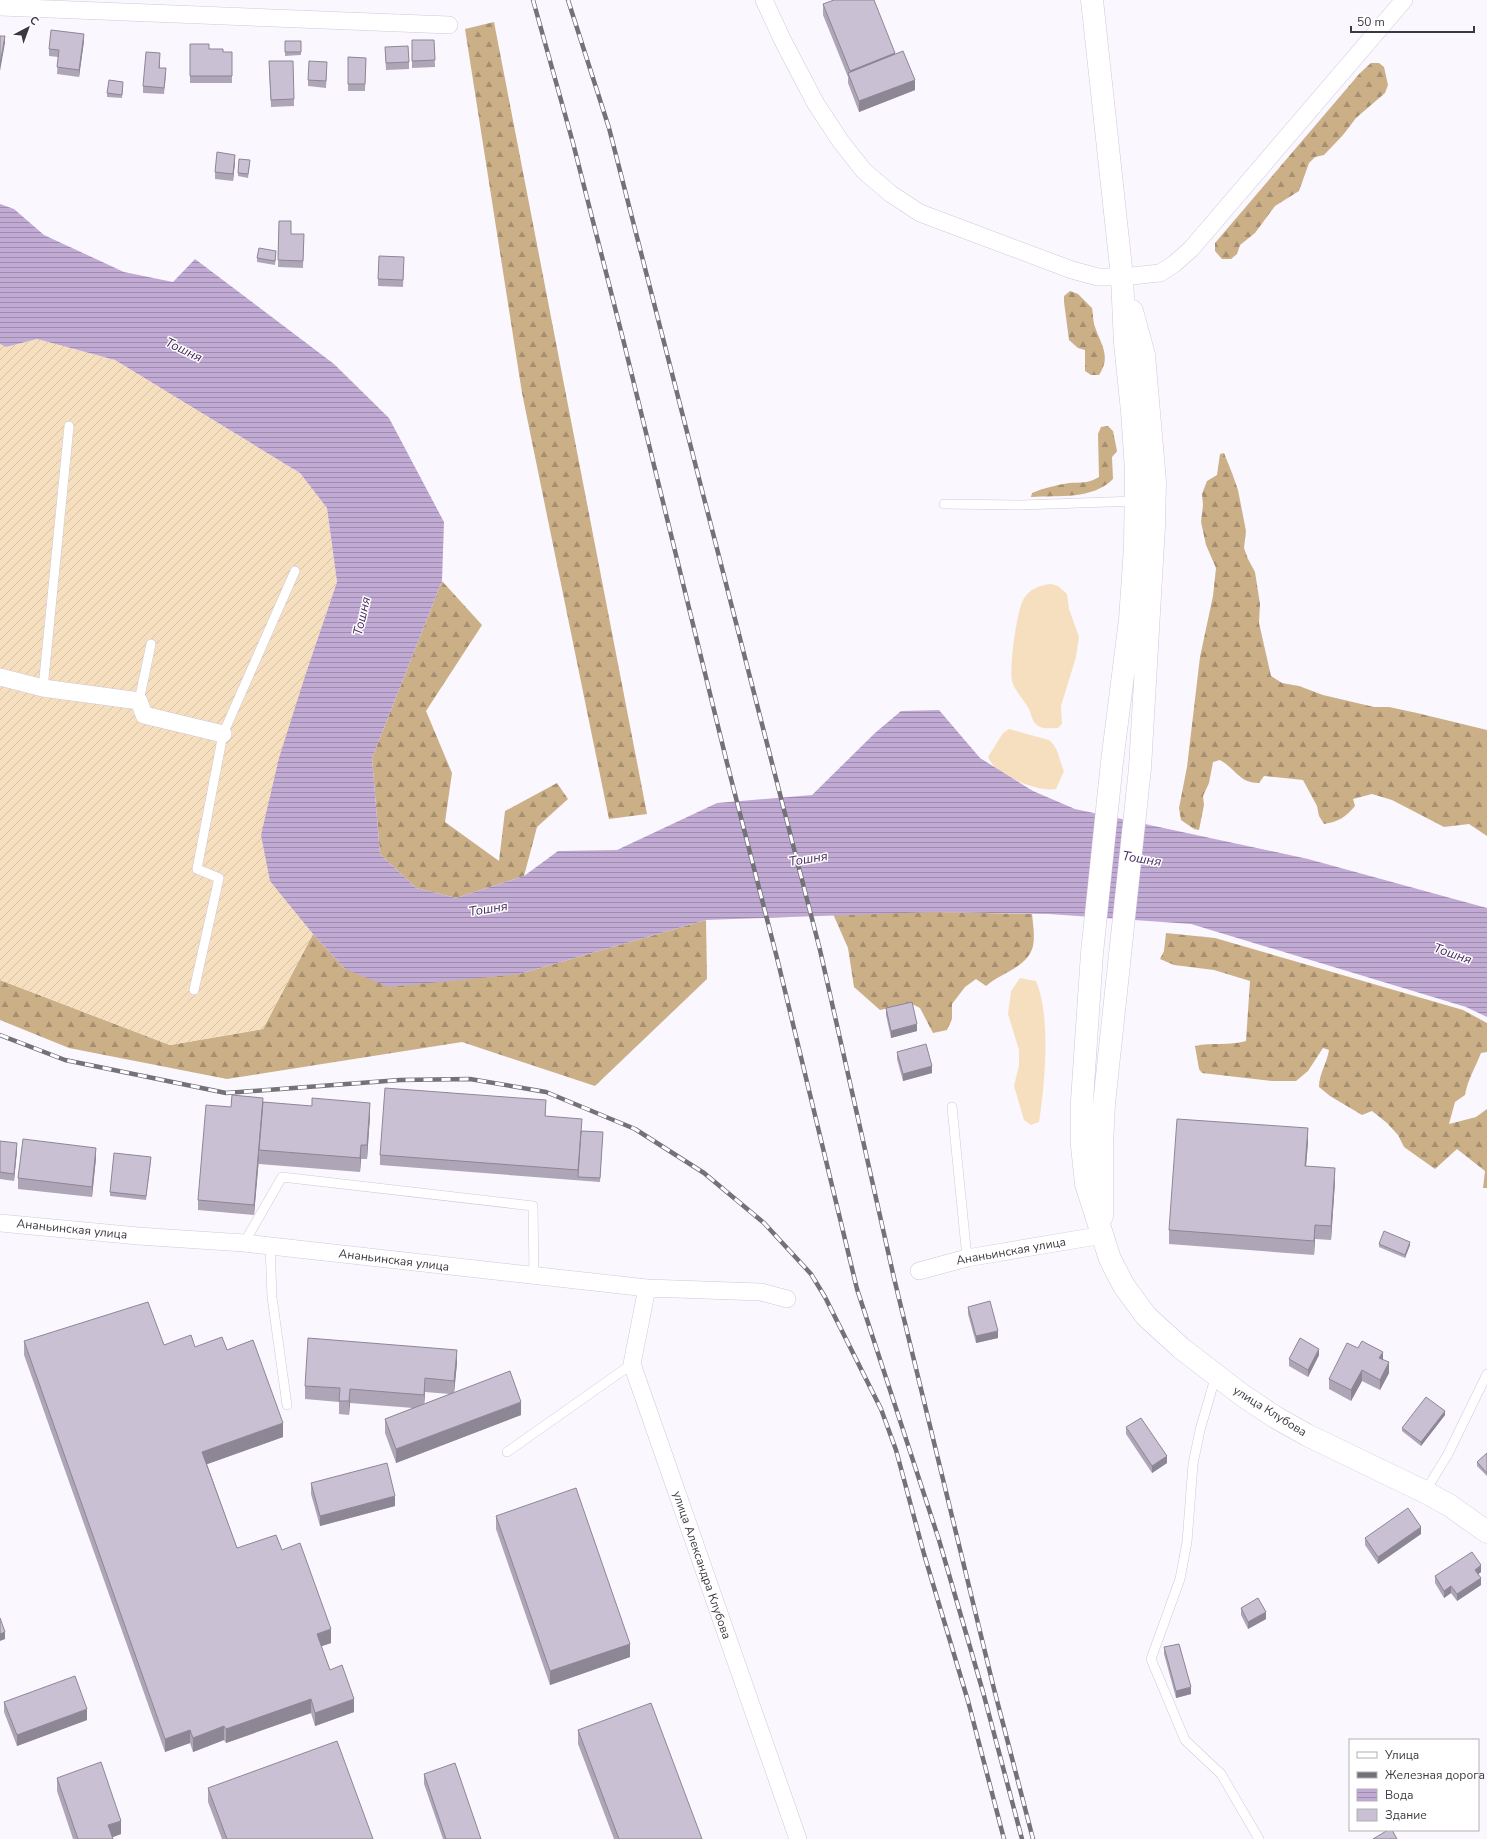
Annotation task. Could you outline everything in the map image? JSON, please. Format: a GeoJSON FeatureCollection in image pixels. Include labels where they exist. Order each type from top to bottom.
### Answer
{"type":"FeatureCollection","features":[{"type":"Feature","properties":{"kind":"main road"},"geometry":{"type":"LineString","coordinates":[[1092,0],[1122,277],[1144,355],[1154,481],[1151,586],[1140,768],[1104,1104],[1102,1144],[1102,1235]]}},
{"type":"Feature","properties":{"kind":"main road","name":"улица Клубова"},"geometry":{"type":"LineString","coordinates":[[1122,277],[1124,342],[1132,411],[1136,470],[1135,547],[1130,620],[1112,762],[1092,953],[1082,1101],[1082,1146],[1086,1184],[1106,1249],[1117,1274],[1137,1306],[1166,1335],[1216,1375],[1276,1417],[1307,1435],[1449,1505],[1487,1532]]}},
{"type":"Feature","properties":{"kind":"street"},"geometry":{"type":"LineString","coordinates":[[764,0],[783,41],[816,104],[840,142],[864,171],[890,194],[928,216],[1072,270],[1098,276],[1122,277],[1160,273],[1174,264],[1191,249],[1404,0]]}},
{"type":"Feature","properties":{"kind":"street"},"geometry":{"type":"LineString","coordinates":[[0,7],[449,25]]}},
{"type":"Feature","properties":{"kind":"street"},"geometry":{"type":"LineString","coordinates":[[0,677],[43,688],[139,701],[144,715],[223,734]]}},
{"type":"Feature","properties":{"kind":"street","name":"Ананьинская улица"},"geometry":{"type":"LineString","coordinates":[[0,1222],[138,1236],[244,1243],[647,1288],[761,1292],[787,1299]]}},
{"type":"Feature","properties":{"kind":"street","name":"Ананьинская улица"},"geometry":{"type":"LineString","coordinates":[[919,1271],[967,1258],[1102,1235]]}},
{"type":"Feature","properties":{"kind":"street"},"geometry":{"type":"LineString","coordinates":[[632,1364],[647,1288]]}},
{"type":"Feature","properties":{"kind":"street","name":"улица Александра Клубова"},"geometry":{"type":"LineString","coordinates":[[632,1364],[798,1839]]}},
{"type":"Feature","properties":{"kind":"lane"},"geometry":{"type":"LineString","coordinates":[[43,688],[69,426]]}},
{"type":"Feature","properties":{"kind":"lane"},"geometry":{"type":"LineString","coordinates":[[944,504],[1022,505],[1136,501]]}},
{"type":"Feature","properties":{"kind":"lane"},"geometry":{"type":"LineString","coordinates":[[194,990],[219,878],[197,869],[223,734],[295,571]]}},
{"type":"Feature","properties":{"kind":"lane"},"geometry":{"type":"LineString","coordinates":[[139,701],[151,644]]}},
{"type":"Feature","properties":{"kind":"lane"},"geometry":{"type":"LineString","coordinates":[[952,1107],[967,1258]]}},
{"type":"Feature","properties":{"kind":"lane"},"geometry":{"type":"LineString","coordinates":[[244,1243],[282,1177],[502,1202],[533,1206],[534,1276]]}},
{"type":"Feature","properties":{"kind":"lane"},"geometry":{"type":"LineString","coordinates":[[270,1246],[272,1297],[287,1405]]}},
{"type":"Feature","properties":{"kind":"lane"},"geometry":{"type":"LineString","coordinates":[[507,1452],[632,1364]]}},
{"type":"Feature","properties":{"kind":"lane"},"geometry":{"type":"LineString","coordinates":[[1425,1492],[1448,1454],[1487,1374]]}},
{"type":"Feature","properties":{"kind":"lane"},"geometry":{"type":"LineString","coordinates":[[1216,1375],[1200,1430],[1193,1464],[1187,1542],[1180,1579],[1151,1659],[1186,1740],[1221,1774],[1259,1839]]}},
{"type":"Feature","properties":{"kind":"shaded area"},"geometry":{"type":"Polygon","coordinates":[[[37,339],[115,360],[300,473],[327,508],[337,582],[307,670],[271,881],[313,934],[263,1029],[170,1045],[0,980],[0,344],[6,347],[37,339]]]}},
{"type":"Feature","properties":{"kind":"shaded area"},"geometry":{"type":"Polygon","coordinates":[[[1051,584],[1058,586],[1067,594],[1069,609],[1079,637],[1076,657],[1061,706],[1062,724],[1058,728],[1040,727],[1035,723],[1029,709],[1012,681],[1011,674],[1016,627],[1023,600],[1028,593],[1035,588],[1051,584]]]}},
{"type":"Feature","properties":{"kind":"shaded area"},"geometry":{"type":"Polygon","coordinates":[[[1009,729],[1049,740],[1052,743],[1057,750],[1064,771],[1056,789],[1041,789],[1024,784],[1001,772],[993,765],[988,757],[1003,733],[1009,729]]]}},
{"type":"Feature","properties":{"kind":"shaded area"},"geometry":{"type":"Polygon","coordinates":[[[1020,978],[1036,981],[1041,995],[1044,1012],[1045,1070],[1043,1089],[1039,1122],[1031,1125],[1024,1120],[1014,1086],[1019,1065],[1019,1050],[1008,1014],[1011,991],[1020,978]]]}},
{"type":"Feature","properties":{"kind":"green space"},"geometry":{"type":"Polygon","coordinates":[[[494,22],[647,814],[609,819],[522,393],[465,29],[494,22]]]}},
{"type":"Feature","properties":{"kind":"green space"},"geometry":{"type":"Polygon","coordinates":[[[1371,63],[1379,63],[1384,67],[1388,85],[1385,93],[1356,118],[1343,135],[1324,155],[1315,157],[1309,163],[1299,191],[1275,206],[1255,233],[1240,245],[1237,254],[1231,259],[1222,259],[1215,251],[1215,243],[1360,73],[1371,63]]]}},
{"type":"Feature","properties":{"kind":"green space"},"geometry":{"type":"Polygon","coordinates":[[[1070,291],[1078,294],[1092,308],[1094,324],[1105,355],[1103,368],[1099,375],[1091,375],[1085,371],[1085,350],[1078,348],[1069,340],[1064,296],[1070,291]]]}},
{"type":"Feature","properties":{"kind":"green space"},"geometry":{"type":"Polygon","coordinates":[[[1108,426],[1113,431],[1117,451],[1112,457],[1113,479],[1105,486],[1085,493],[1064,496],[1031,497],[1032,493],[1046,488],[1069,483],[1088,482],[1099,477],[1098,434],[1101,427],[1108,426]]]}},
{"type":"Feature","properties":{"kind":"green space"},"geometry":{"type":"Polygon","coordinates":[[[1224,453],[1238,490],[1246,531],[1244,548],[1255,572],[1260,604],[1259,623],[1271,676],[1282,683],[1299,686],[1323,695],[1374,707],[1389,707],[1487,730],[1487,836],[1469,824],[1444,827],[1392,800],[1372,794],[1353,799],[1355,806],[1348,813],[1338,820],[1324,824],[1319,816],[1317,806],[1303,780],[1264,776],[1259,783],[1247,781],[1220,760],[1213,762],[1209,783],[1203,796],[1204,805],[1199,830],[1194,829],[1181,820],[1179,808],[1187,767],[1200,657],[1213,596],[1216,568],[1206,545],[1201,522],[1203,505],[1202,494],[1207,481],[1217,475],[1220,454],[1224,453]]]}},
{"type":"Feature","properties":{"kind":"green space"},"geometry":{"type":"Polygon","coordinates":[[[442,581],[482,625],[426,711],[452,773],[445,822],[499,861],[505,811],[557,783],[568,799],[537,827],[524,876],[456,898],[416,888],[380,854],[372,758],[442,581]]]}},
{"type":"Feature","properties":{"kind":"green space"},"geometry":{"type":"Polygon","coordinates":[[[936,912],[1032,914],[1034,938],[1033,946],[1026,959],[1013,969],[986,986],[976,979],[965,987],[952,1004],[952,1019],[947,1030],[933,1033],[920,1008],[910,1003],[880,1010],[854,987],[848,948],[833,914],[936,912]]]}},
{"type":"Feature","properties":{"kind":"green space"},"geometry":{"type":"Polygon","coordinates":[[[706,920],[707,979],[595,1086],[462,1042],[227,1079],[69,1048],[0,1020],[0,980],[170,1045],[263,1029],[313,934],[345,969],[519,974],[706,920]]]}},
{"type":"Feature","properties":{"kind":"green space"},"geometry":{"type":"Polygon","coordinates":[[[1166,933],[1215,938],[1463,1010],[1487,1023],[1487,1052],[1481,1053],[1466,1089],[1465,1095],[1455,1102],[1449,1124],[1476,1117],[1487,1109],[1487,1188],[1483,1188],[1485,1171],[1457,1149],[1435,1169],[1404,1147],[1398,1135],[1387,1123],[1372,1111],[1362,1115],[1330,1096],[1319,1087],[1320,1078],[1329,1050],[1323,1048],[1308,1071],[1296,1081],[1272,1081],[1202,1073],[1199,1069],[1195,1046],[1246,1041],[1250,981],[1214,970],[1174,965],[1160,959],[1164,951],[1166,933]]]}},
{"type":"Feature","properties":{"kind":"water","name":"Тошня"},"geometry":{"type":"Polygon","coordinates":[[[0,204],[14,209],[44,235],[124,272],[173,282],[195,259],[334,364],[389,418],[444,522],[442,581],[372,758],[380,854],[416,888],[456,898],[524,876],[558,851],[617,850],[717,803],[812,795],[875,733],[901,711],[939,710],[980,758],[1033,791],[1075,809],[1308,859],[1487,908],[1487,1017],[1466,1007],[1191,924],[1049,914],[936,912],[706,920],[519,974],[389,987],[345,969],[313,934],[270,881],[261,835],[279,758],[337,582],[327,508],[300,473],[115,360],[37,339],[6,347],[0,344],[0,204]]]}},
{"type":"Feature","properties":{"kind":"building"},"geometry":{"type":"Polygon","coordinates":[[[834,0],[874,0],[895,53],[850,71],[823,4],[834,0]]]}},
{"type":"Feature","properties":{"kind":"building"},"geometry":{"type":"Polygon","coordinates":[[[51,30],[84,34],[79,70],[57,67],[59,50],[49,49],[51,30]]]}},
{"type":"Feature","properties":{"kind":"building"},"geometry":{"type":"Polygon","coordinates":[[[0,36],[5,36],[0,64],[0,36]]]}},
{"type":"Feature","properties":{"kind":"building"},"geometry":{"type":"Polygon","coordinates":[[[412,40],[434,40],[435,60],[412,61],[412,40]]]}},
{"type":"Feature","properties":{"kind":"building"},"geometry":{"type":"Polygon","coordinates":[[[285,41],[301,41],[301,52],[285,52],[285,41]]]}},
{"type":"Feature","properties":{"kind":"building"},"geometry":{"type":"Polygon","coordinates":[[[190,44],[209,44],[209,49],[223,49],[223,52],[232,52],[232,76],[190,76],[190,44]]]}},
{"type":"Feature","properties":{"kind":"building"},"geometry":{"type":"Polygon","coordinates":[[[408,46],[409,62],[386,63],[385,47],[408,46]]]}},
{"type":"Feature","properties":{"kind":"building"},"geometry":{"type":"Polygon","coordinates":[[[903,51],[915,80],[859,101],[848,73],[903,51]]]}},
{"type":"Feature","properties":{"kind":"building"},"geometry":{"type":"Polygon","coordinates":[[[146,52],[160,53],[159,68],[166,68],[164,88],[143,86],[146,52]]]}},
{"type":"Feature","properties":{"kind":"building"},"geometry":{"type":"Polygon","coordinates":[[[348,57],[366,58],[365,84],[348,84],[348,57]]]}},
{"type":"Feature","properties":{"kind":"building"},"geometry":{"type":"Polygon","coordinates":[[[269,61],[293,61],[294,99],[271,100],[269,61]]]}},
{"type":"Feature","properties":{"kind":"building"},"geometry":{"type":"Polygon","coordinates":[[[309,61],[327,62],[326,81],[308,80],[309,61]]]}},
{"type":"Feature","properties":{"kind":"building"},"geometry":{"type":"Polygon","coordinates":[[[109,80],[123,82],[122,95],[107,93],[109,80]]]}},
{"type":"Feature","properties":{"kind":"building"},"geometry":{"type":"Polygon","coordinates":[[[217,152],[235,155],[233,174],[215,172],[217,152]]]}},
{"type":"Feature","properties":{"kind":"building"},"geometry":{"type":"Polygon","coordinates":[[[239,159],[250,160],[248,174],[238,173],[239,159]]]}},
{"type":"Feature","properties":{"kind":"building"},"geometry":{"type":"Polygon","coordinates":[[[279,221],[291,221],[291,234],[304,234],[303,261],[278,260],[279,221]]]}},
{"type":"Feature","properties":{"kind":"building"},"geometry":{"type":"Polygon","coordinates":[[[259,248],[276,251],[275,261],[257,258],[259,248]]]}},
{"type":"Feature","properties":{"kind":"building"},"geometry":{"type":"Polygon","coordinates":[[[379,256],[404,257],[403,280],[378,279],[379,256]]]}},
{"type":"Feature","properties":{"kind":"building"},"geometry":{"type":"Polygon","coordinates":[[[912,1002],[917,1024],[891,1031],[886,1008],[912,1002]]]}},
{"type":"Feature","properties":{"kind":"building"},"geometry":{"type":"Polygon","coordinates":[[[926,1044],[932,1066],[903,1074],[897,1052],[926,1044]]]}},
{"type":"Feature","properties":{"kind":"building"},"geometry":{"type":"Polygon","coordinates":[[[385,1088],[546,1100],[545,1116],[582,1119],[578,1170],[380,1155],[385,1088]]]}},
{"type":"Feature","properties":{"kind":"building"},"geometry":{"type":"Polygon","coordinates":[[[232,1095],[263,1098],[254,1205],[198,1200],[206,1105],[231,1107],[232,1095]]]}},
{"type":"Feature","properties":{"kind":"building"},"geometry":{"type":"Polygon","coordinates":[[[312,1098],[370,1103],[367,1145],[361,1145],[360,1158],[259,1150],[263,1102],[312,1106],[312,1098]]]}},
{"type":"Feature","properties":{"kind":"building"},"geometry":{"type":"Polygon","coordinates":[[[1177,1119],[1308,1128],[1305,1166],[1335,1168],[1331,1226],[1315,1225],[1314,1241],[1169,1230],[1177,1119]]]}},
{"type":"Feature","properties":{"kind":"building"},"geometry":{"type":"Polygon","coordinates":[[[581,1131],[603,1132],[600,1178],[578,1177],[581,1131]]]}},
{"type":"Feature","properties":{"kind":"building"},"geometry":{"type":"Polygon","coordinates":[[[23,1139],[96,1148],[92,1187],[18,1178],[23,1139]]]}},
{"type":"Feature","properties":{"kind":"building"},"geometry":{"type":"Polygon","coordinates":[[[0,1141],[17,1143],[14,1174],[0,1172],[0,1141]]]}},
{"type":"Feature","properties":{"kind":"building"},"geometry":{"type":"Polygon","coordinates":[[[114,1153],[151,1157],[146,1196],[110,1192],[114,1153]]]}},
{"type":"Feature","properties":{"kind":"building"},"geometry":{"type":"Polygon","coordinates":[[[1384,1231],[1410,1242],[1405,1255],[1379,1244],[1384,1231]]]}},
{"type":"Feature","properties":{"kind":"building"},"geometry":{"type":"Polygon","coordinates":[[[990,1301],[998,1331],[976,1336],[968,1307],[990,1301]]]}},
{"type":"Feature","properties":{"kind":"building"},"geometry":{"type":"Polygon","coordinates":[[[148,1302],[164,1345],[191,1335],[195,1347],[222,1337],[227,1350],[253,1340],[283,1423],[202,1452],[237,1548],[276,1535],[282,1550],[300,1543],[331,1629],[317,1634],[330,1670],[342,1665],[354,1699],[315,1713],[311,1699],[226,1729],[224,1726],[193,1738],[190,1730],[165,1739],[24,1341],[148,1302]]]}},
{"type":"Feature","properties":{"kind":"building"},"geometry":{"type":"Polygon","coordinates":[[[308,1338],[457,1350],[454,1381],[425,1378],[424,1395],[350,1389],[349,1401],[339,1401],[340,1388],[305,1386],[308,1338]]]}},
{"type":"Feature","properties":{"kind":"building"},"geometry":{"type":"Polygon","coordinates":[[[1300,1338],[1319,1349],[1308,1370],[1289,1359],[1300,1338]]]}},
{"type":"Feature","properties":{"kind":"building"},"geometry":{"type":"Polygon","coordinates":[[[1362,1341],[1383,1352],[1379,1358],[1389,1362],[1380,1380],[1362,1370],[1351,1390],[1329,1379],[1347,1343],[1358,1348],[1362,1341]]]}},
{"type":"Feature","properties":{"kind":"building"},"geometry":{"type":"Polygon","coordinates":[[[510,1371],[521,1402],[396,1449],[385,1419],[510,1371]]]}},
{"type":"Feature","properties":{"kind":"building"},"geometry":{"type":"Polygon","coordinates":[[[1426,1397],[1445,1411],[1421,1442],[1402,1428],[1426,1397]]]}},
{"type":"Feature","properties":{"kind":"building"},"geometry":{"type":"Polygon","coordinates":[[[1141,1418],[1167,1456],[1152,1466],[1126,1427],[1141,1418]]]}},
{"type":"Feature","properties":{"kind":"building"},"geometry":{"type":"Polygon","coordinates":[[[1487,1453],[1487,1473],[1477,1462],[1487,1453]]]}},
{"type":"Feature","properties":{"kind":"building"},"geometry":{"type":"Polygon","coordinates":[[[387,1463],[395,1496],[320,1516],[311,1483],[387,1463]]]}},
{"type":"Feature","properties":{"kind":"building"},"geometry":{"type":"Polygon","coordinates":[[[576,1488],[630,1644],[550,1671],[496,1516],[576,1488]]]}},
{"type":"Feature","properties":{"kind":"building"},"geometry":{"type":"Polygon","coordinates":[[[1408,1508],[1421,1527],[1378,1557],[1365,1538],[1408,1508]]]}},
{"type":"Feature","properties":{"kind":"building"},"geometry":{"type":"Polygon","coordinates":[[[1472,1552],[1481,1565],[1475,1570],[1481,1578],[1457,1594],[1451,1586],[1444,1591],[1435,1576],[1472,1552]]]}},
{"type":"Feature","properties":{"kind":"building"},"geometry":{"type":"Polygon","coordinates":[[[1258,1598],[1266,1612],[1248,1622],[1241,1608],[1258,1598]]]}},
{"type":"Feature","properties":{"kind":"building"},"geometry":{"type":"Polygon","coordinates":[[[0,1618],[5,1632],[0,1634],[0,1618]]]}},
{"type":"Feature","properties":{"kind":"building"},"geometry":{"type":"Polygon","coordinates":[[[1179,1644],[1191,1687],[1176,1691],[1164,1647],[1179,1644]]]}},
{"type":"Feature","properties":{"kind":"building"},"geometry":{"type":"Polygon","coordinates":[[[75,1676],[87,1709],[17,1735],[4,1702],[75,1676]]]}},
{"type":"Feature","properties":{"kind":"building"},"geometry":{"type":"Polygon","coordinates":[[[651,1703],[702,1839],[619,1839],[578,1730],[651,1703]]]}},
{"type":"Feature","properties":{"kind":"building"},"geometry":{"type":"Polygon","coordinates":[[[337,1741],[373,1839],[227,1839],[208,1788],[337,1741]]]}},
{"type":"Feature","properties":{"kind":"building"},"geometry":{"type":"Polygon","coordinates":[[[101,1762],[121,1821],[108,1825],[113,1839],[78,1839],[57,1778],[101,1762]]]}},
{"type":"Feature","properties":{"kind":"building"},"geometry":{"type":"Polygon","coordinates":[[[455,1763],[481,1839],[446,1839],[424,1774],[455,1763]]]}},
{"type":"Feature","properties":{"kind":"building"},"geometry":{"type":"Polygon","coordinates":[[[1386,1831],[1393,1831],[1397,1839],[1373,1839],[1386,1831]]]}},
{"type":"Feature","properties":{"kind":"railway"},"geometry":{"type":"LineString","coordinates":[[533,0],[573,143],[624,343],[727,763],[778,962],[857,1289],[939,1540],[983,1692],[1022,1839]]}},
{"type":"Feature","properties":{"kind":"railway"},"geometry":{"type":"LineString","coordinates":[[568,0],[609,128],[820,950],[894,1278],[994,1689],[1033,1839]]}},
{"type":"Feature","properties":{"kind":"railway"},"geometry":{"type":"LineString","coordinates":[[0,1035],[65,1060],[226,1093],[400,1080],[470,1079],[546,1092],[635,1129],[704,1173],[764,1223],[811,1274],[825,1297],[881,1409],[896,1450],[924,1554],[968,1701],[1004,1839]]}}]}
